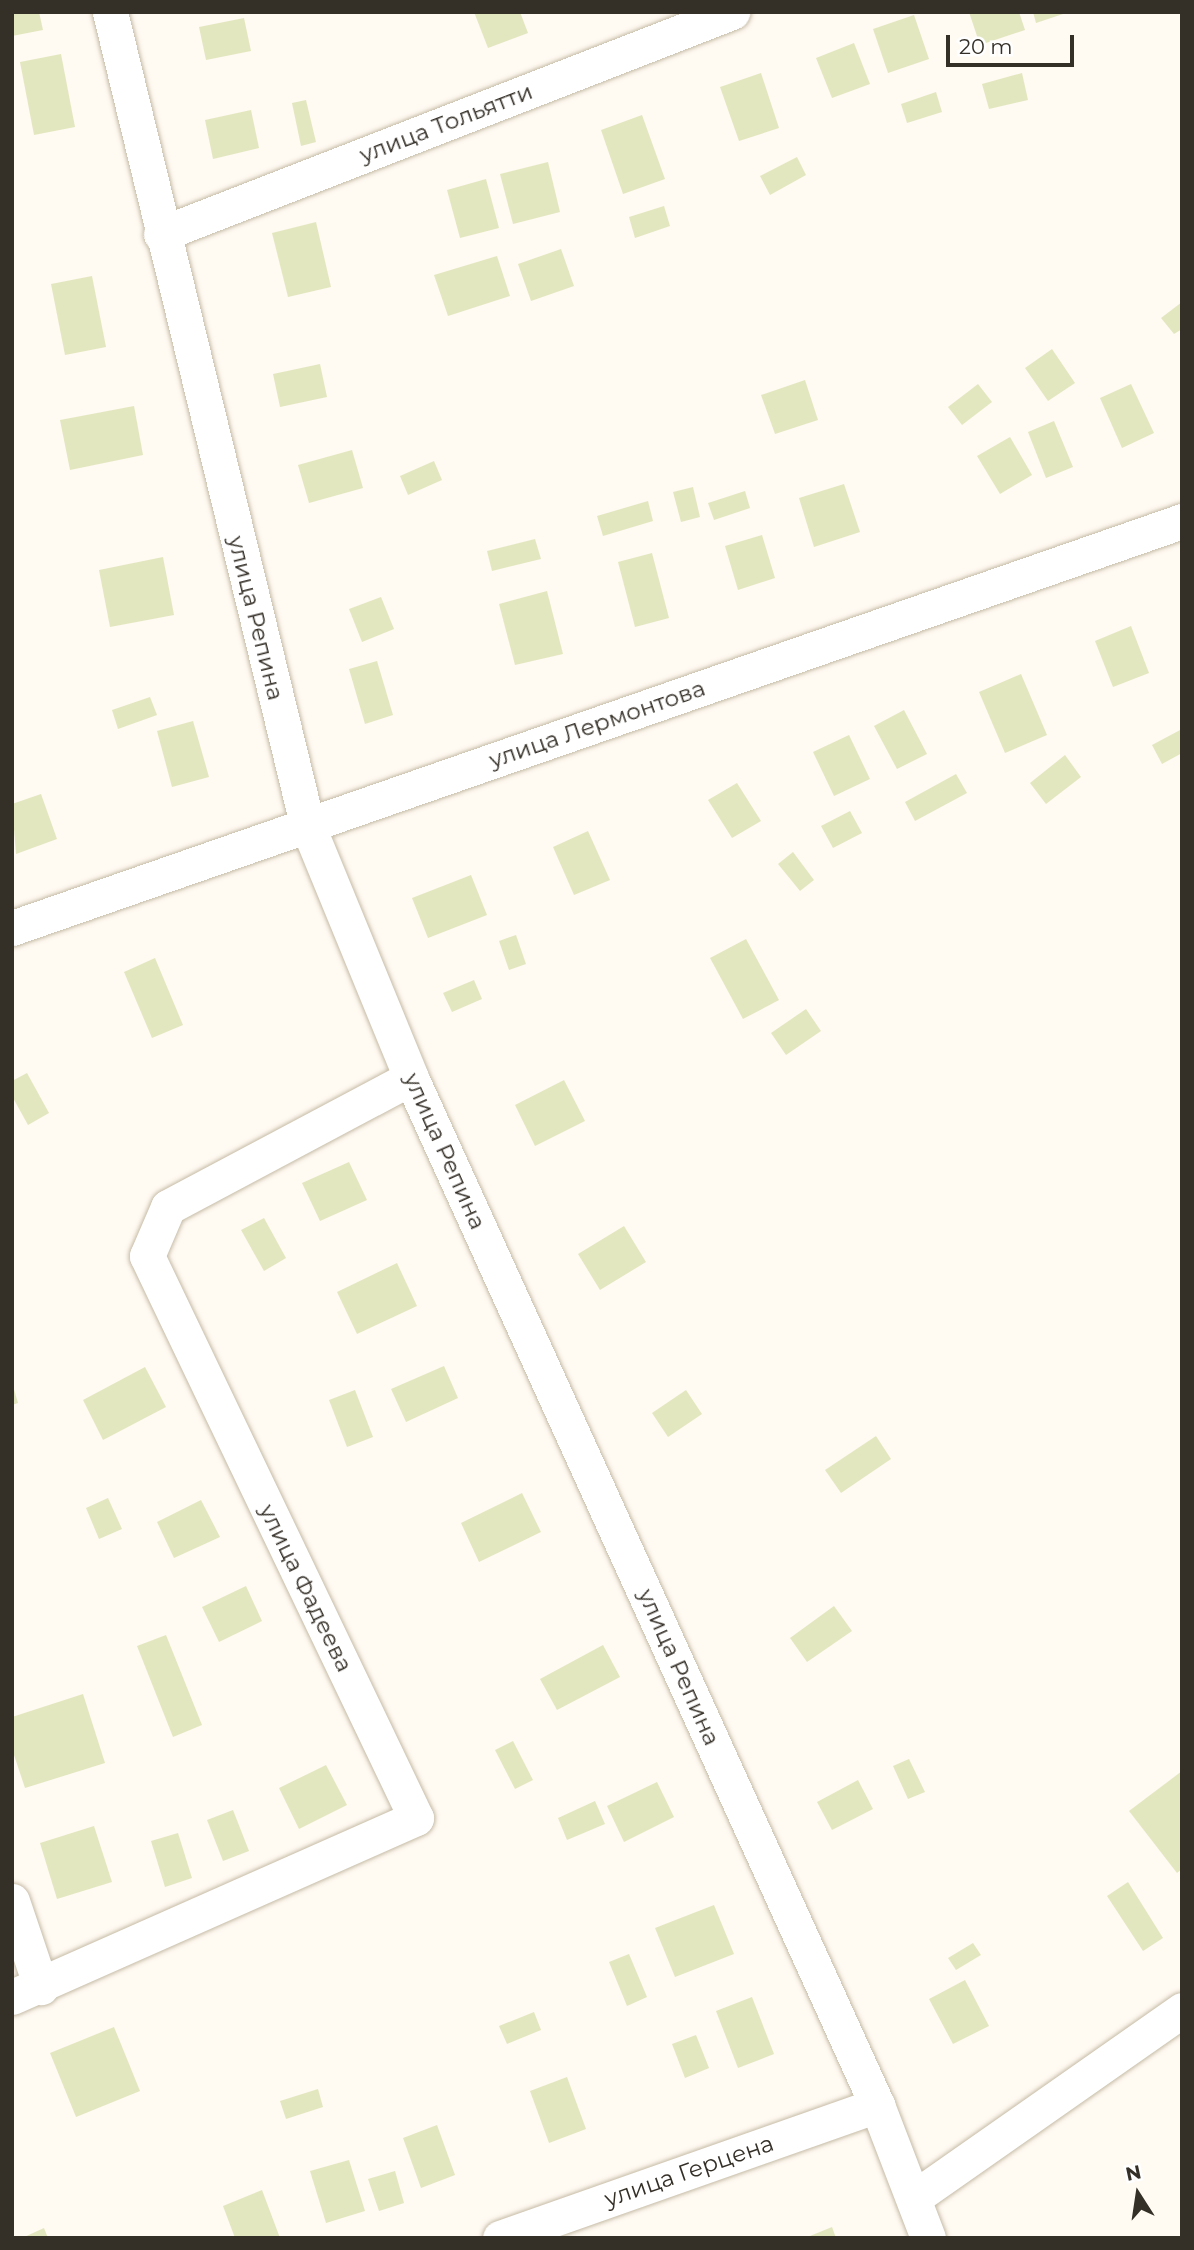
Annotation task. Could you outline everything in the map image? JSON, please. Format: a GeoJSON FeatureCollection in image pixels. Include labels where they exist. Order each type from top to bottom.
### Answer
{"type":"FeatureCollection","features":[{"type":"Feature","properties":{"kind":"street","name":"улица Репина"},"geometry":{"type":"LineString","coordinates":[[110,12],[161,234],[307,824],[411,1078],[877,2105],[915,2197],[928,2238]]}},
{"type":"Feature","properties":{"kind":"street","name":"улица Тольятти"},"geometry":{"type":"LineString","coordinates":[[161,234],[732,12]]}},
{"type":"Feature","properties":{"kind":"street","name":"улица Лермонтова"},"geometry":{"type":"LineString","coordinates":[[12,928],[1182,521]]}},
{"type":"Feature","properties":{"kind":"street","name":"улица Фадеева"},"geometry":{"type":"LineString","coordinates":[[27,1992],[416,1818],[147,1256],[168,1207],[411,1078]]}},
{"type":"Feature","properties":{"kind":"street"},"geometry":{"type":"LineString","coordinates":[[12,1900],[27,1992]]}},
{"type":"Feature","properties":{"kind":"street"},"geometry":{"type":"LineString","coordinates":[[915,2197],[1182,2010]]}},
{"type":"Feature","properties":{"kind":"street","name":"улица Герцена"},"geometry":{"type":"LineString","coordinates":[[500,2238],[877,2105]]}},
{"type":"Feature","properties":{"kind":"building"},"geometry":{"type":"Polygon","coordinates":[[[12,12],[39,12],[43,30],[12,36],[12,12]]]}},
{"type":"Feature","properties":{"kind":"building"},"geometry":{"type":"Polygon","coordinates":[[[474,12],[520,12],[528,33],[488,48],[474,12]]]}},
{"type":"Feature","properties":{"kind":"building"},"geometry":{"type":"Polygon","coordinates":[[[969,12],[1019,12],[1025,30],[980,45],[969,12]]]}},
{"type":"Feature","properties":{"kind":"building"},"geometry":{"type":"Polygon","coordinates":[[[1033,12],[1066,12],[1066,13],[1036,23],[1033,12]]]}},
{"type":"Feature","properties":{"kind":"building"},"geometry":{"type":"Polygon","coordinates":[[[914,15],[929,59],[888,73],[873,29],[914,15]]]}},
{"type":"Feature","properties":{"kind":"building"},"geometry":{"type":"Polygon","coordinates":[[[244,18],[251,51],[206,60],[199,27],[244,18]]]}},
{"type":"Feature","properties":{"kind":"building"},"geometry":{"type":"Polygon","coordinates":[[[854,43],[870,84],[832,98],[816,58],[854,43]]]}},
{"type":"Feature","properties":{"kind":"building"},"geometry":{"type":"Polygon","coordinates":[[[61,54],[75,127],[34,135],[20,62],[61,54]]]}},
{"type":"Feature","properties":{"kind":"building"},"geometry":{"type":"Polygon","coordinates":[[[761,73],[779,128],[739,141],[720,87],[761,73]]]}},
{"type":"Feature","properties":{"kind":"building"},"geometry":{"type":"Polygon","coordinates":[[[1022,73],[1028,100],[989,109],[982,84],[1022,73]]]}},
{"type":"Feature","properties":{"kind":"building"},"geometry":{"type":"Polygon","coordinates":[[[936,92],[942,112],[907,123],[901,104],[936,92]]]}},
{"type":"Feature","properties":{"kind":"building"},"geometry":{"type":"Polygon","coordinates":[[[306,100],[316,142],[301,146],[292,103],[306,100]]]}},
{"type":"Feature","properties":{"kind":"building"},"geometry":{"type":"Polygon","coordinates":[[[251,110],[259,148],[213,159],[205,120],[251,110]]]}},
{"type":"Feature","properties":{"kind":"building"},"geometry":{"type":"Polygon","coordinates":[[[642,115],[665,179],[623,194],[601,130],[642,115]]]}},
{"type":"Feature","properties":{"kind":"building"},"geometry":{"type":"Polygon","coordinates":[[[797,157],[806,175],[770,195],[760,176],[797,157]]]}},
{"type":"Feature","properties":{"kind":"building"},"geometry":{"type":"Polygon","coordinates":[[[548,162],[560,212],[513,224],[500,174],[548,162]]]}},
{"type":"Feature","properties":{"kind":"building"},"geometry":{"type":"Polygon","coordinates":[[[486,179],[499,228],[460,238],[447,190],[486,179]]]}},
{"type":"Feature","properties":{"kind":"building"},"geometry":{"type":"Polygon","coordinates":[[[664,206],[670,226],[635,238],[629,217],[664,206]]]}},
{"type":"Feature","properties":{"kind":"building"},"geometry":{"type":"Polygon","coordinates":[[[316,222],[331,287],[288,297],[272,233],[316,222]]]}},
{"type":"Feature","properties":{"kind":"building"},"geometry":{"type":"Polygon","coordinates":[[[561,249],[574,286],[531,301],[518,264],[561,249]]]}},
{"type":"Feature","properties":{"kind":"building"},"geometry":{"type":"Polygon","coordinates":[[[497,256],[510,296],[448,316],[434,275],[497,256]]]}},
{"type":"Feature","properties":{"kind":"building"},"geometry":{"type":"Polygon","coordinates":[[[92,276],[106,347],[65,355],[51,284],[92,276]]]}},
{"type":"Feature","properties":{"kind":"building"},"geometry":{"type":"Polygon","coordinates":[[[1182,302],[1182,329],[1174,334],[1161,318],[1182,302]]]}},
{"type":"Feature","properties":{"kind":"building"},"geometry":{"type":"Polygon","coordinates":[[[1052,349],[1075,383],[1048,401],[1025,368],[1052,349]]]}},
{"type":"Feature","properties":{"kind":"building"},"geometry":{"type":"Polygon","coordinates":[[[320,364],[327,397],[280,407],[273,374],[320,364]]]}},
{"type":"Feature","properties":{"kind":"building"},"geometry":{"type":"Polygon","coordinates":[[[805,380],[818,420],[775,434],[761,395],[805,380]]]}},
{"type":"Feature","properties":{"kind":"building"},"geometry":{"type":"Polygon","coordinates":[[[978,384],[992,402],[962,425],[948,407],[978,384]]]}},
{"type":"Feature","properties":{"kind":"building"},"geometry":{"type":"Polygon","coordinates":[[[1131,384],[1154,433],[1122,448],[1100,398],[1131,384]]]}},
{"type":"Feature","properties":{"kind":"building"},"geometry":{"type":"Polygon","coordinates":[[[134,406],[143,455],[70,470],[60,420],[134,406]]]}},
{"type":"Feature","properties":{"kind":"building"},"geometry":{"type":"Polygon","coordinates":[[[1054,421],[1073,467],[1046,478],[1028,432],[1054,421]]]}},
{"type":"Feature","properties":{"kind":"building"},"geometry":{"type":"Polygon","coordinates":[[[1010,437],[1032,475],[1000,494],[977,456],[1010,437]]]}},
{"type":"Feature","properties":{"kind":"building"},"geometry":{"type":"Polygon","coordinates":[[[352,450],[363,488],[309,503],[298,465],[352,450]]]}},
{"type":"Feature","properties":{"kind":"building"},"geometry":{"type":"Polygon","coordinates":[[[434,461],[442,480],[408,495],[400,476],[434,461]]]}},
{"type":"Feature","properties":{"kind":"building"},"geometry":{"type":"Polygon","coordinates":[[[844,484],[860,532],[814,547],[799,498],[844,484]]]}},
{"type":"Feature","properties":{"kind":"building"},"geometry":{"type":"Polygon","coordinates":[[[693,487],[700,517],[681,522],[673,492],[693,487]]]}},
{"type":"Feature","properties":{"kind":"building"},"geometry":{"type":"Polygon","coordinates":[[[745,491],[750,508],[714,520],[708,503],[745,491]]]}},
{"type":"Feature","properties":{"kind":"building"},"geometry":{"type":"Polygon","coordinates":[[[648,501],[653,521],[603,536],[597,516],[648,501]]]}},
{"type":"Feature","properties":{"kind":"building"},"geometry":{"type":"Polygon","coordinates":[[[762,535],[775,578],[738,590],[725,546],[762,535]]]}},
{"type":"Feature","properties":{"kind":"building"},"geometry":{"type":"Polygon","coordinates":[[[535,539],[541,559],[492,571],[487,551],[535,539]]]}},
{"type":"Feature","properties":{"kind":"building"},"geometry":{"type":"Polygon","coordinates":[[[652,553],[669,618],[635,627],[618,562],[652,553]]]}},
{"type":"Feature","properties":{"kind":"building"},"geometry":{"type":"Polygon","coordinates":[[[163,557],[174,615],[110,627],[99,570],[163,557]]]}},
{"type":"Feature","properties":{"kind":"building"},"geometry":{"type":"Polygon","coordinates":[[[547,591],[563,654],[515,665],[499,604],[547,591]]]}},
{"type":"Feature","properties":{"kind":"building"},"geometry":{"type":"Polygon","coordinates":[[[381,597],[394,629],[362,642],[349,609],[381,597]]]}},
{"type":"Feature","properties":{"kind":"building"},"geometry":{"type":"Polygon","coordinates":[[[1131,626],[1149,673],[1113,687],[1095,641],[1131,626]]]}},
{"type":"Feature","properties":{"kind":"building"},"geometry":{"type":"Polygon","coordinates":[[[377,661],[393,715],[365,724],[349,669],[377,661]]]}},
{"type":"Feature","properties":{"kind":"building"},"geometry":{"type":"Polygon","coordinates":[[[1021,674],[1047,735],[1005,753],[979,692],[1021,674]]]}},
{"type":"Feature","properties":{"kind":"building"},"geometry":{"type":"Polygon","coordinates":[[[150,697],[157,715],[118,729],[112,710],[150,697]]]}},
{"type":"Feature","properties":{"kind":"building"},"geometry":{"type":"Polygon","coordinates":[[[904,710],[927,754],[897,769],[874,726],[904,710]]]}},
{"type":"Feature","properties":{"kind":"building"},"geometry":{"type":"Polygon","coordinates":[[[193,721],[209,777],[172,787],[157,731],[193,721]]]}},
{"type":"Feature","properties":{"kind":"building"},"geometry":{"type":"Polygon","coordinates":[[[1182,729],[1182,753],[1162,764],[1152,745],[1182,729]]]}},
{"type":"Feature","properties":{"kind":"building"},"geometry":{"type":"Polygon","coordinates":[[[849,735],[870,779],[834,796],[813,752],[849,735]]]}},
{"type":"Feature","properties":{"kind":"building"},"geometry":{"type":"Polygon","coordinates":[[[1065,755],[1081,777],[1046,804],[1030,783],[1065,755]]]}},
{"type":"Feature","properties":{"kind":"building"},"geometry":{"type":"Polygon","coordinates":[[[956,774],[967,793],[915,821],[905,802],[956,774]]]}},
{"type":"Feature","properties":{"kind":"building"},"geometry":{"type":"Polygon","coordinates":[[[737,783],[761,821],[732,838],[708,800],[737,783]]]}},
{"type":"Feature","properties":{"kind":"building"},"geometry":{"type":"Polygon","coordinates":[[[41,794],[57,839],[16,854],[12,804],[41,794]]]}},
{"type":"Feature","properties":{"kind":"building"},"geometry":{"type":"Polygon","coordinates":[[[850,811],[862,833],[833,848],[821,826],[850,811]]]}},
{"type":"Feature","properties":{"kind":"building"},"geometry":{"type":"Polygon","coordinates":[[[588,831],[610,880],[574,895],[553,847],[588,831]]]}},
{"type":"Feature","properties":{"kind":"building"},"geometry":{"type":"Polygon","coordinates":[[[793,852],[814,880],[800,891],[778,864],[793,852]]]}},
{"type":"Feature","properties":{"kind":"building"},"geometry":{"type":"Polygon","coordinates":[[[471,875],[487,915],[428,938],[412,898],[471,875]]]}},
{"type":"Feature","properties":{"kind":"building"},"geometry":{"type":"Polygon","coordinates":[[[516,935],[526,964],[509,970],[499,941],[516,935]]]}},
{"type":"Feature","properties":{"kind":"building"},"geometry":{"type":"Polygon","coordinates":[[[746,939],[779,1000],[743,1019],[710,958],[746,939]]]}},
{"type":"Feature","properties":{"kind":"building"},"geometry":{"type":"Polygon","coordinates":[[[155,958],[183,1025],[152,1038],[124,972],[155,958]]]}},
{"type":"Feature","properties":{"kind":"building"},"geometry":{"type":"Polygon","coordinates":[[[474,980],[482,999],[452,1012],[443,993],[474,980]]]}},
{"type":"Feature","properties":{"kind":"building"},"geometry":{"type":"Polygon","coordinates":[[[806,1009],[821,1031],[786,1055],[771,1033],[806,1009]]]}},
{"type":"Feature","properties":{"kind":"building"},"geometry":{"type":"Polygon","coordinates":[[[27,1073],[49,1113],[28,1125],[12,1096],[12,1081],[27,1073]]]}},
{"type":"Feature","properties":{"kind":"building"},"geometry":{"type":"Polygon","coordinates":[[[564,1080],[585,1121],[535,1146],[515,1105],[564,1080]]]}},
{"type":"Feature","properties":{"kind":"building"},"geometry":{"type":"Polygon","coordinates":[[[349,1162],[367,1200],[320,1221],[302,1183],[349,1162]]]}},
{"type":"Feature","properties":{"kind":"building"},"geometry":{"type":"Polygon","coordinates":[[[264,1218],[286,1258],[264,1271],[241,1230],[264,1218]]]}},
{"type":"Feature","properties":{"kind":"building"},"geometry":{"type":"Polygon","coordinates":[[[624,1226],[646,1262],[600,1290],[578,1254],[624,1226]]]}},
{"type":"Feature","properties":{"kind":"building"},"geometry":{"type":"Polygon","coordinates":[[[397,1263],[417,1306],[357,1334],[337,1292],[397,1263]]]}},
{"type":"Feature","properties":{"kind":"building"},"geometry":{"type":"Polygon","coordinates":[[[444,1366],[458,1398],[406,1422],[391,1389],[444,1366]]]}},
{"type":"Feature","properties":{"kind":"building"},"geometry":{"type":"Polygon","coordinates":[[[145,1367],[166,1407],[103,1440],[83,1400],[145,1367]]]}},
{"type":"Feature","properties":{"kind":"building"},"geometry":{"type":"Polygon","coordinates":[[[12,1387],[18,1403],[12,1405],[12,1387]]]}},
{"type":"Feature","properties":{"kind":"building"},"geometry":{"type":"Polygon","coordinates":[[[355,1390],[373,1437],[347,1447],[329,1400],[355,1390]]]}},
{"type":"Feature","properties":{"kind":"building"},"geometry":{"type":"Polygon","coordinates":[[[686,1390],[702,1414],[668,1437],[652,1413],[686,1390]]]}},
{"type":"Feature","properties":{"kind":"building"},"geometry":{"type":"Polygon","coordinates":[[[876,1436],[891,1459],[841,1493],[825,1470],[876,1436]]]}},
{"type":"Feature","properties":{"kind":"building"},"geometry":{"type":"Polygon","coordinates":[[[522,1493],[541,1532],[479,1562],[461,1523],[522,1493]]]}},
{"type":"Feature","properties":{"kind":"building"},"geometry":{"type":"Polygon","coordinates":[[[108,1498],[122,1529],[99,1539],[86,1508],[108,1498]]]}},
{"type":"Feature","properties":{"kind":"building"},"geometry":{"type":"Polygon","coordinates":[[[201,1500],[220,1537],[174,1558],[157,1522],[201,1500]]]}},
{"type":"Feature","properties":{"kind":"building"},"geometry":{"type":"Polygon","coordinates":[[[246,1586],[262,1621],[219,1642],[202,1607],[246,1586]]]}},
{"type":"Feature","properties":{"kind":"building"},"geometry":{"type":"Polygon","coordinates":[[[834,1606],[852,1631],[807,1662],[790,1638],[834,1606]]]}},
{"type":"Feature","properties":{"kind":"building"},"geometry":{"type":"Polygon","coordinates":[[[166,1635],[202,1725],[173,1737],[137,1646],[166,1635]]]}},
{"type":"Feature","properties":{"kind":"building"},"geometry":{"type":"Polygon","coordinates":[[[603,1645],[620,1677],[557,1710],[540,1679],[603,1645]]]}},
{"type":"Feature","properties":{"kind":"building"},"geometry":{"type":"Polygon","coordinates":[[[83,1694],[105,1763],[25,1788],[12,1749],[12,1717],[83,1694]]]}},
{"type":"Feature","properties":{"kind":"building"},"geometry":{"type":"Polygon","coordinates":[[[513,1741],[533,1780],[515,1789],[495,1750],[513,1741]]]}},
{"type":"Feature","properties":{"kind":"building"},"geometry":{"type":"Polygon","coordinates":[[[909,1759],[925,1792],[908,1799],[893,1766],[909,1759]]]}},
{"type":"Feature","properties":{"kind":"building"},"geometry":{"type":"Polygon","coordinates":[[[326,1765],[347,1805],[299,1829],[279,1788],[326,1765]]]}},
{"type":"Feature","properties":{"kind":"building"},"geometry":{"type":"Polygon","coordinates":[[[1182,1771],[1182,1869],[1177,1873],[1129,1811],[1182,1771]]]}},
{"type":"Feature","properties":{"kind":"building"},"geometry":{"type":"Polygon","coordinates":[[[858,1780],[873,1809],[832,1830],[817,1802],[858,1780]]]}},
{"type":"Feature","properties":{"kind":"building"},"geometry":{"type":"Polygon","coordinates":[[[657,1782],[674,1817],[624,1842],[607,1806],[657,1782]]]}},
{"type":"Feature","properties":{"kind":"building"},"geometry":{"type":"Polygon","coordinates":[[[595,1801],[605,1824],[567,1840],[558,1818],[595,1801]]]}},
{"type":"Feature","properties":{"kind":"building"},"geometry":{"type":"Polygon","coordinates":[[[233,1810],[249,1851],[223,1861],[207,1820],[233,1810]]]}},
{"type":"Feature","properties":{"kind":"building"},"geometry":{"type":"Polygon","coordinates":[[[94,1826],[112,1882],[57,1899],[40,1843],[94,1826]]]}},
{"type":"Feature","properties":{"kind":"building"},"geometry":{"type":"Polygon","coordinates":[[[178,1833],[192,1878],[165,1887],[151,1841],[178,1833]]]}},
{"type":"Feature","properties":{"kind":"building"},"geometry":{"type":"Polygon","coordinates":[[[1128,1882],[1163,1938],[1143,1951],[1107,1896],[1128,1882]]]}},
{"type":"Feature","properties":{"kind":"building"},"geometry":{"type":"Polygon","coordinates":[[[714,1905],[734,1954],[675,1977],[655,1928],[714,1905]]]}},
{"type":"Feature","properties":{"kind":"building"},"geometry":{"type":"Polygon","coordinates":[[[973,1943],[981,1955],[956,1970],[948,1958],[973,1943]]]}},
{"type":"Feature","properties":{"kind":"building"},"geometry":{"type":"Polygon","coordinates":[[[629,1954],[647,1997],[627,2006],[609,1962],[629,1954]]]}},
{"type":"Feature","properties":{"kind":"building"},"geometry":{"type":"Polygon","coordinates":[[[965,1980],[989,2026],[953,2044],[929,1999],[965,1980]]]}},
{"type":"Feature","properties":{"kind":"building"},"geometry":{"type":"Polygon","coordinates":[[[752,1997],[774,2054],[738,2068],[716,2011],[752,1997]]]}},
{"type":"Feature","properties":{"kind":"building"},"geometry":{"type":"Polygon","coordinates":[[[534,2012],[541,2030],[507,2044],[499,2026],[534,2012]]]}},
{"type":"Feature","properties":{"kind":"building"},"geometry":{"type":"Polygon","coordinates":[[[114,2027],[140,2091],[76,2117],[50,2053],[114,2027]]]}},
{"type":"Feature","properties":{"kind":"building"},"geometry":{"type":"Polygon","coordinates":[[[696,2035],[709,2068],[685,2078],[672,2044],[696,2035]]]}},
{"type":"Feature","properties":{"kind":"building"},"geometry":{"type":"Polygon","coordinates":[[[567,2077],[586,2129],[549,2143],[530,2091],[567,2077]]]}},
{"type":"Feature","properties":{"kind":"building"},"geometry":{"type":"Polygon","coordinates":[[[318,2089],[323,2107],[286,2119],[280,2101],[318,2089]]]}},
{"type":"Feature","properties":{"kind":"building"},"geometry":{"type":"Polygon","coordinates":[[[437,2125],[455,2175],[421,2188],[403,2138],[437,2125]]]}},
{"type":"Feature","properties":{"kind":"building"},"geometry":{"type":"Polygon","coordinates":[[[349,2160],[365,2211],[326,2223],[310,2171],[349,2160]]]}},
{"type":"Feature","properties":{"kind":"building"},"geometry":{"type":"Polygon","coordinates":[[[395,2171],[404,2203],[379,2211],[368,2179],[395,2171]]]}},
{"type":"Feature","properties":{"kind":"building"},"geometry":{"type":"Polygon","coordinates":[[[262,2190],[280,2238],[235,2238],[223,2206],[262,2190]]]}},
{"type":"Feature","properties":{"kind":"building"},"geometry":{"type":"Polygon","coordinates":[[[832,2227],[836,2238],[805,2238],[832,2227]]]}},
{"type":"Feature","properties":{"kind":"building"},"geometry":{"type":"Polygon","coordinates":[[[44,2228],[48,2238],[22,2238],[44,2228]]]}}]}
